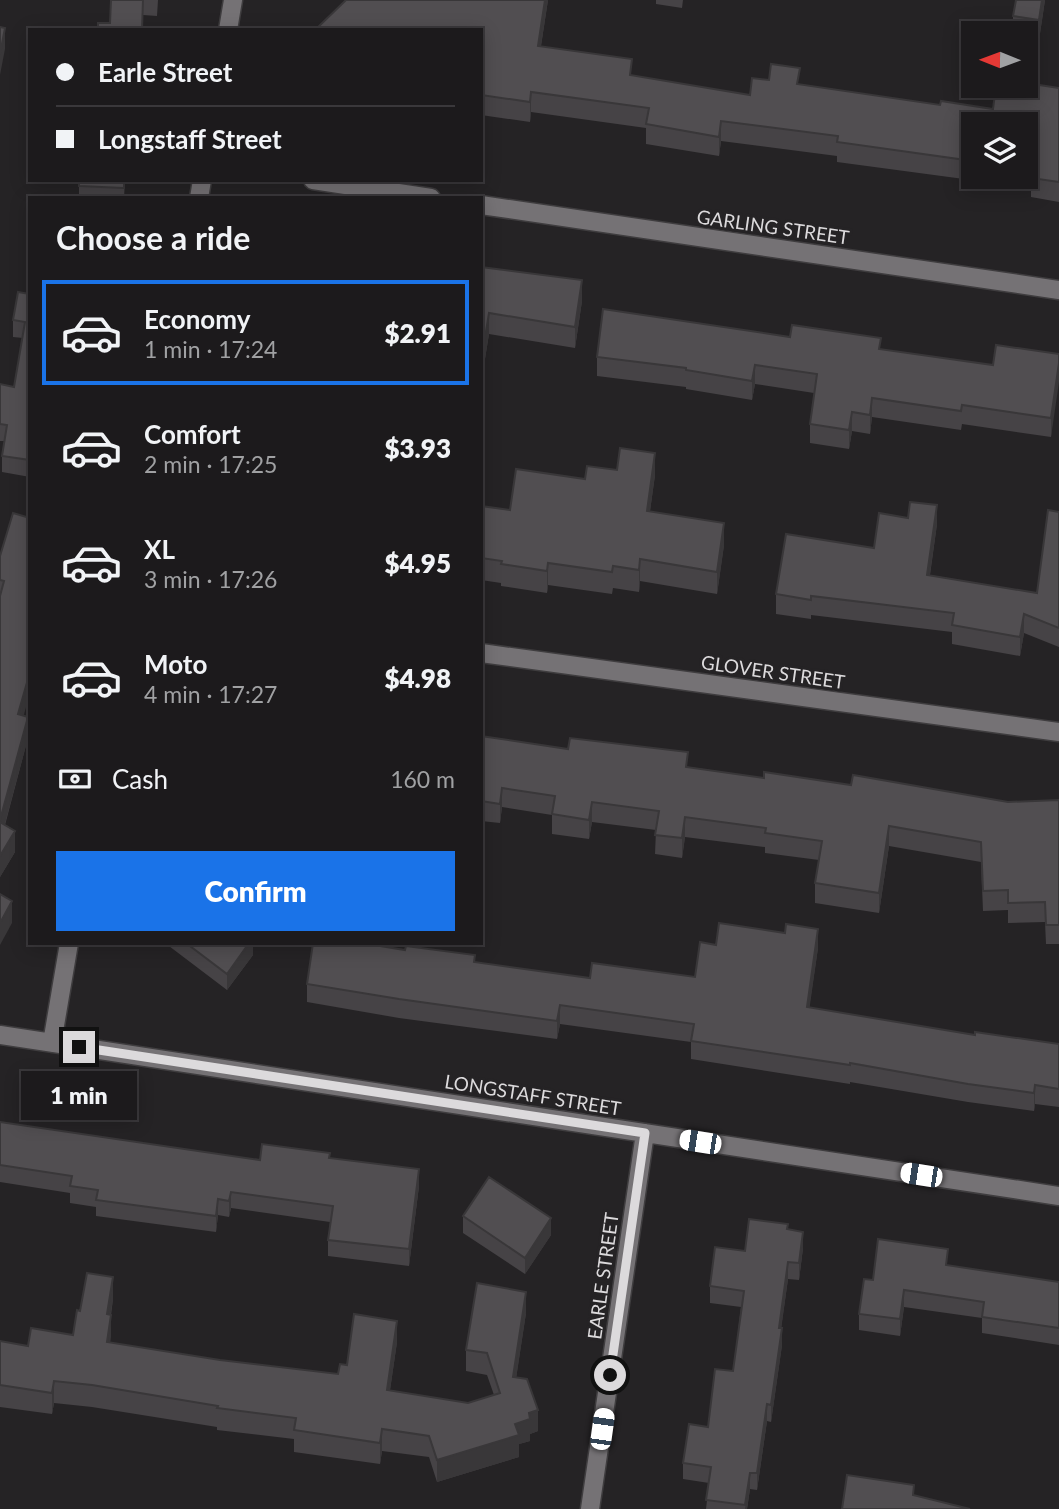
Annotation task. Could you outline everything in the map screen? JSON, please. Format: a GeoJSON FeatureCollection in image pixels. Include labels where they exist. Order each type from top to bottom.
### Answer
{"type":"FeatureCollection","features":[{"type":"Feature","properties":{"kind":"street"},"geometry":{"type":"LineString","coordinates":[[228,28],[233,0]]}},
{"type":"Feature","properties":{"kind":"street"},"geometry":{"type":"LineString","coordinates":[[326,182],[418,196]]}},
{"type":"Feature","properties":{"kind":"street","name":"GARLING STREET"},"geometry":{"type":"LineString","coordinates":[[483,205],[1059,290]]}},
{"type":"Feature","properties":{"kind":"street","name":"GLOVER STREET"},"geometry":{"type":"LineString","coordinates":[[483,653],[1059,732]]}},
{"type":"Feature","properties":{"kind":"street"},"geometry":{"type":"LineString","coordinates":[[51,1043],[69,945]]}},
{"type":"Feature","properties":{"kind":"street","name":"LONGSTAFF STREET"},"geometry":{"type":"LineString","coordinates":[[0,1035],[1059,1196]]}},
{"type":"Feature","properties":{"kind":"street","name":"EARLE STREET"},"geometry":{"type":"LineString","coordinates":[[590,1509],[645,1133]]}},
{"type":"Feature","properties":{"kind":"building"},"geometry":{"type":"Polygon","coordinates":[[[111,0],[143,0],[142,28],[98,28],[98,23],[110,23],[111,0]]]}},
{"type":"Feature","properties":{"kind":"building"},"geometry":{"type":"Polygon","coordinates":[[[346,0],[545,0],[538,46],[632,59],[630,75],[750,95],[752,78],[769,80],[771,64],[800,68],[797,84],[940,105],[941,101],[993,109],[994,98],[1038,98],[1038,85],[1059,88],[1059,182],[1038,179],[1038,112],[961,112],[961,159],[837,142],[838,136],[721,121],[719,137],[646,124],[649,108],[531,92],[530,102],[483,95],[483,28],[317,28],[346,0]]]}},
{"type":"Feature","properties":{"kind":"building"},"geometry":{"type":"Polygon","coordinates":[[[1016,0],[1042,0],[1039,20],[1013,16],[1016,0]]]}},
{"type":"Feature","properties":{"kind":"building"},"geometry":{"type":"Polygon","coordinates":[[[0,27],[5,28],[0,54],[0,27]]]}},
{"type":"Feature","properties":{"kind":"building"},"geometry":{"type":"Polygon","coordinates":[[[79,182],[124,182],[124,188],[79,186],[79,182]]]}},
{"type":"Feature","properties":{"kind":"building"},"geometry":{"type":"Polygon","coordinates":[[[483,267],[582,280],[575,327],[489,313],[484,344],[483,267]]]}},
{"type":"Feature","properties":{"kind":"building"},"geometry":{"type":"Polygon","coordinates":[[[18,292],[28,294],[28,460],[2,456],[7,425],[0,424],[0,384],[14,387],[25,322],[13,320],[18,292]]]}},
{"type":"Feature","properties":{"kind":"building"},"geometry":{"type":"Polygon","coordinates":[[[603,309],[790,337],[792,325],[881,338],[879,349],[993,365],[996,345],[1059,354],[1051,418],[962,405],[961,411],[872,398],[870,415],[852,412],[849,430],[810,424],[817,374],[755,365],[752,381],[686,368],[597,357],[603,309]]]}},
{"type":"Feature","properties":{"kind":"building"},"geometry":{"type":"Polygon","coordinates":[[[620,448],[655,453],[647,511],[724,523],[717,572],[640,559],[639,570],[613,566],[612,572],[548,563],[547,571],[483,558],[483,506],[510,510],[516,469],[585,479],[587,466],[617,470],[620,448]]]}},
{"type":"Feature","properties":{"kind":"building"},"geometry":{"type":"Polygon","coordinates":[[[910,502],[937,505],[927,575],[1037,593],[1048,510],[1059,512],[1059,628],[1024,614],[1020,637],[952,625],[954,613],[811,596],[811,600],[776,594],[786,534],[874,548],[879,513],[908,518],[910,502]]]}},
{"type":"Feature","properties":{"kind":"building"},"geometry":{"type":"Polygon","coordinates":[[[13,513],[28,517],[28,679],[18,714],[28,717],[0,820],[0,596],[4,581],[0,580],[0,556],[13,513]]]}},
{"type":"Feature","properties":{"kind":"building"},"geometry":{"type":"Polygon","coordinates":[[[483,736],[568,749],[570,738],[688,752],[686,767],[764,778],[764,772],[851,785],[853,775],[1008,802],[1059,800],[1059,925],[1046,925],[1045,902],[1008,903],[1008,890],[983,891],[981,842],[889,826],[879,893],[815,883],[822,841],[765,833],[766,828],[685,817],[682,838],[655,835],[659,811],[592,802],[589,820],[552,814],[555,796],[502,788],[500,804],[483,801],[483,736]]]}},
{"type":"Feature","properties":{"kind":"building"},"geometry":{"type":"Polygon","coordinates":[[[0,822],[15,831],[0,856],[0,822]]]}},
{"type":"Feature","properties":{"kind":"building"},"geometry":{"type":"Polygon","coordinates":[[[0,894],[12,901],[0,923],[0,894]]]}},
{"type":"Feature","properties":{"kind":"building"},"geometry":{"type":"Polygon","coordinates":[[[719,923],[785,933],[786,924],[818,929],[807,1007],[975,1035],[975,1032],[1059,1044],[1059,1089],[1035,1085],[1034,1093],[691,1041],[694,1024],[560,1005],[557,1021],[307,984],[313,945],[374,945],[405,950],[406,946],[475,955],[474,962],[590,978],[592,963],[695,977],[700,942],[716,945],[719,923]]]}},
{"type":"Feature","properties":{"kind":"building"},"geometry":{"type":"Polygon","coordinates":[[[189,945],[248,945],[227,974],[189,945]]]}},
{"type":"Feature","properties":{"kind":"building"},"geometry":{"type":"Polygon","coordinates":[[[0,1122],[260,1160],[262,1144],[330,1153],[329,1158],[419,1169],[409,1249],[328,1240],[333,1206],[231,1192],[229,1201],[218,1199],[216,1216],[96,1200],[98,1190],[70,1186],[72,1176],[0,1165],[0,1122]]]}},
{"type":"Feature","properties":{"kind":"building"},"geometry":{"type":"Polygon","coordinates":[[[489,1177],[551,1218],[525,1258],[463,1216],[489,1177]]]}},
{"type":"Feature","properties":{"kind":"building"},"geometry":{"type":"Polygon","coordinates":[[[749,1219],[788,1224],[787,1229],[803,1232],[799,1263],[788,1262],[771,1405],[767,1404],[757,1473],[750,1473],[745,1505],[706,1500],[711,1467],[683,1463],[689,1424],[708,1427],[715,1369],[733,1371],[744,1291],[710,1286],[715,1247],[745,1251],[749,1219]]]}},
{"type":"Feature","properties":{"kind":"building"},"geometry":{"type":"Polygon","coordinates":[[[878,1239],[948,1249],[946,1265],[1059,1282],[1059,1328],[982,1317],[984,1302],[904,1290],[900,1319],[859,1314],[864,1279],[873,1280],[878,1239]]]}},
{"type":"Feature","properties":{"kind":"building"},"geometry":{"type":"Polygon","coordinates":[[[87,1273],[113,1277],[107,1314],[111,1315],[107,1342],[220,1360],[338,1374],[340,1364],[347,1365],[354,1314],[397,1321],[387,1390],[468,1403],[500,1393],[487,1353],[466,1350],[477,1283],[526,1292],[513,1377],[527,1379],[538,1410],[529,1413],[530,1419],[515,1424],[519,1435],[437,1460],[429,1436],[382,1429],[380,1443],[294,1430],[296,1418],[217,1408],[218,1406],[92,1385],[54,1381],[52,1393],[0,1385],[0,1341],[28,1346],[31,1328],[73,1335],[87,1273]]]}},
{"type":"Feature","properties":{"kind":"building"},"geometry":{"type":"Polygon","coordinates":[[[847,1475],[914,1485],[913,1495],[970,1509],[842,1509],[847,1475]]]}},
{"type":"Feature","properties":{"kind":"route"},"geometry":{"type":"LineString","coordinates":[[79,1047],[645,1133],[610,1375]]}}]}
